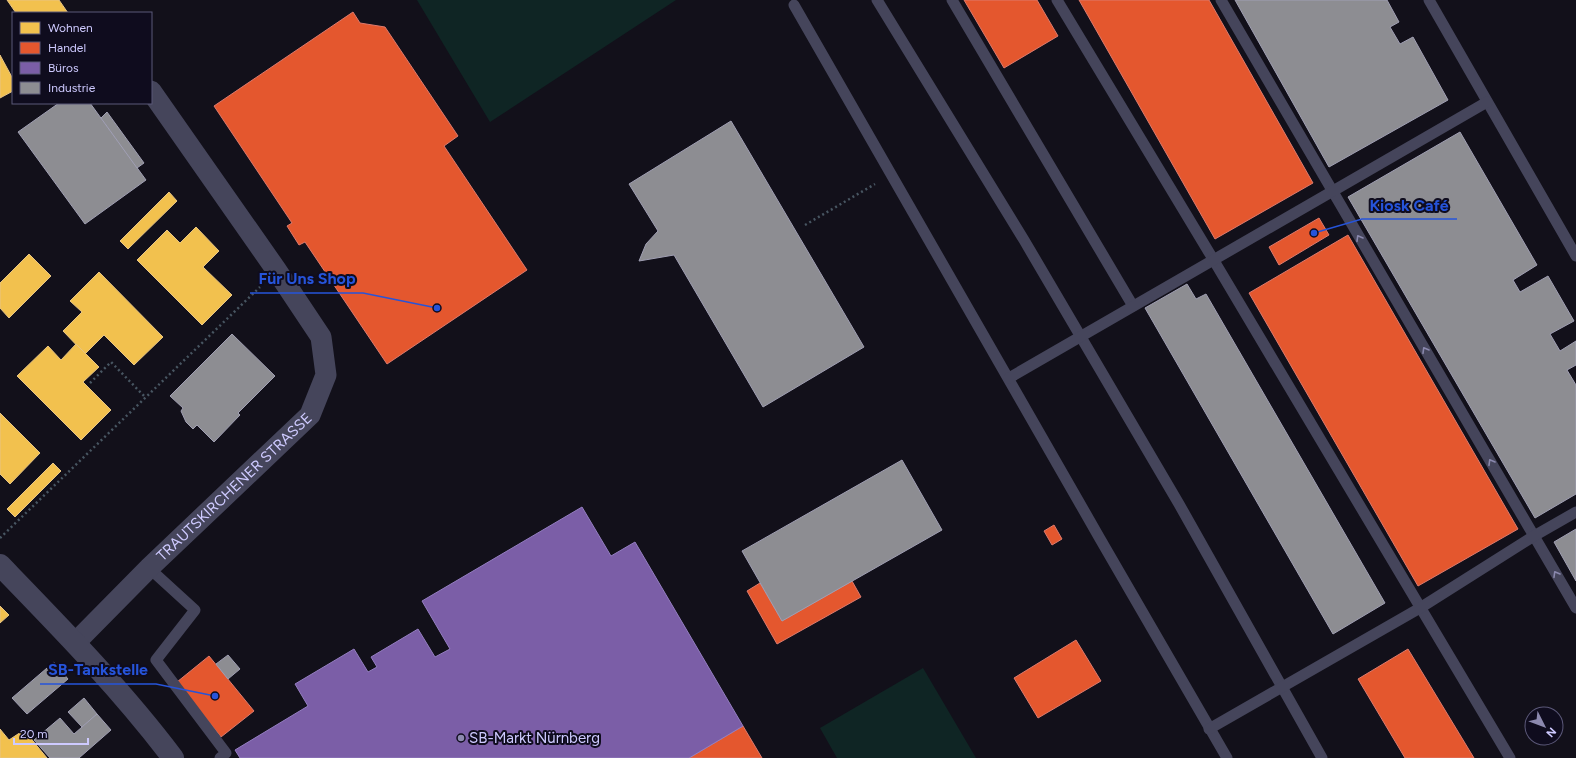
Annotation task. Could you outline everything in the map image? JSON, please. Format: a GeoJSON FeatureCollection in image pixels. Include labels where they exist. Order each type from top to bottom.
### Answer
{"type":"FeatureCollection","features":[{"type":"Feature","properties":{"kind":"street","name":"TRAUTSKIRCHENER STRASSE"},"geometry":{"type":"LineString","coordinates":[[76,643],[149,568],[310,415],[326,375],[321,337],[277,271],[152,92]]}},
{"type":"Feature","properties":{"kind":"street"},"geometry":{"type":"LineString","coordinates":[[0,565],[76,643],[136,712],[173,758]]}},
{"type":"Feature","properties":{"kind":"lane"},"geometry":{"type":"LineString","coordinates":[[877,0],[1081,336],[1283,686],[1322,758]]}},
{"type":"Feature","properties":{"kind":"lane"},"geometry":{"type":"LineString","coordinates":[[952,0],[1133,306]]}},
{"type":"Feature","properties":{"kind":"lane"},"geometry":{"type":"LineString","coordinates":[[1057,0],[1510,758]]}},
{"type":"Feature","properties":{"kind":"lane"},"geometry":{"type":"LineString","coordinates":[[1221,0],[1576,608]]}},
{"type":"Feature","properties":{"kind":"lane"},"geometry":{"type":"LineString","coordinates":[[1428,0],[1576,256]]}},
{"type":"Feature","properties":{"kind":"lane"},"geometry":{"type":"LineString","coordinates":[[794,5],[1009,378],[1107,553],[1226,758]]}},
{"type":"Feature","properties":{"kind":"lane"},"geometry":{"type":"LineString","coordinates":[[1009,378],[1487,102]]}},
{"type":"Feature","properties":{"kind":"lane"},"geometry":{"type":"LineString","coordinates":[[1209,728],[1420,608],[1534,536],[1576,512]]}},
{"type":"Feature","properties":{"kind":"lane"},"geometry":{"type":"LineString","coordinates":[[149,568],[195,610],[156,660],[226,753],[220,758]]}},
{"type":"Feature","properties":{"kind":"path"},"geometry":{"type":"LineString","coordinates":[[805,225],[892,174]]}},
{"type":"Feature","properties":{"kind":"path"},"geometry":{"type":"LineString","coordinates":[[0,538],[277,271]]}},
{"type":"Feature","properties":{"kind":"path"},"geometry":{"type":"LineString","coordinates":[[90,383],[111,362],[146,397]]}},
{"type":"Feature","properties":{"kind":"green space"},"geometry":{"type":"Polygon","coordinates":[[[417,0],[676,0],[490,122],[417,0]]]}},
{"type":"Feature","properties":{"kind":"green space"},"geometry":{"type":"Polygon","coordinates":[[[923,668],[976,758],[837,758],[820,728],[923,668]]]}},
{"type":"Feature","properties":{"kind":"building: Wohnen"},"geometry":{"type":"Polygon","coordinates":[[[7,0],[59,0],[67,12],[15,12],[7,0]]]}},
{"type":"Feature","properties":{"kind":"building: Wohnen"},"geometry":{"type":"Polygon","coordinates":[[[0,55],[12,77],[12,92],[0,98],[0,55]]]}},
{"type":"Feature","properties":{"kind":"building: Wohnen"},"geometry":{"type":"Polygon","coordinates":[[[169,192],[177,201],[128,249],[120,241],[169,192]]]}},
{"type":"Feature","properties":{"kind":"building: Wohnen"},"geometry":{"type":"Polygon","coordinates":[[[196,227],[219,251],[203,267],[232,295],[202,325],[137,260],[167,230],[180,243],[196,227]]]}},
{"type":"Feature","properties":{"kind":"building: Wohnen"},"geometry":{"type":"Polygon","coordinates":[[[29,254],[51,276],[9,318],[0,308],[0,283],[29,254]]]}},
{"type":"Feature","properties":{"kind":"building: Wohnen"},"geometry":{"type":"Polygon","coordinates":[[[99,272],[163,337],[134,365],[104,335],[85,354],[63,331],[82,312],[70,301],[99,272]]]}},
{"type":"Feature","properties":{"kind":"building: Wohnen"},"geometry":{"type":"Polygon","coordinates":[[[76,344],[99,367],[83,382],[111,410],[81,440],[17,376],[48,346],[61,360],[76,344]]]}},
{"type":"Feature","properties":{"kind":"building: Wohnen"},"geometry":{"type":"Polygon","coordinates":[[[0,413],[40,453],[10,484],[0,474],[0,413]]]}},
{"type":"Feature","properties":{"kind":"building: Wohnen"},"geometry":{"type":"Polygon","coordinates":[[[53,463],[61,471],[15,517],[7,509],[53,463]]]}},
{"type":"Feature","properties":{"kind":"building: Wohnen"},"geometry":{"type":"Polygon","coordinates":[[[0,606],[9,615],[0,623],[0,606]]]}},
{"type":"Feature","properties":{"kind":"building: Wohnen"},"geometry":{"type":"Polygon","coordinates":[[[0,729],[9,740],[24,730],[47,758],[0,758],[0,729]]]}},
{"type":"Feature","properties":{"kind":"building: Handel"},"geometry":{"type":"Polygon","coordinates":[[[964,0],[1037,0],[1058,36],[1004,68],[964,0]]]}},
{"type":"Feature","properties":{"kind":"building: Handel"},"geometry":{"type":"Polygon","coordinates":[[[1079,0],[1209,0],[1313,183],[1215,239],[1079,0]]]}},
{"type":"Feature","properties":{"kind":"building: Handel"},"geometry":{"type":"Polygon","coordinates":[[[353,12],[360,23],[385,27],[458,136],[444,146],[527,270],[387,364],[305,242],[299,245],[287,226],[292,223],[214,106],[353,12]]]}},
{"type":"Feature","properties":{"kind":"building: Handel"},"geometry":{"type":"Polygon","coordinates":[[[1319,218],[1329,235],[1279,265],[1269,247],[1319,218]]]}},
{"type":"Feature","properties":{"kind":"building: Handel"},"geometry":{"type":"Polygon","coordinates":[[[1348,235],[1518,529],[1418,586],[1249,293],[1348,235]]]}},
{"type":"Feature","properties":{"kind":"building: Handel"},"geometry":{"type":"Polygon","coordinates":[[[1054,525],[1062,539],[1052,545],[1044,531],[1054,525]]]}},
{"type":"Feature","properties":{"kind":"building: Handel"},"geometry":{"type":"Polygon","coordinates":[[[852,581],[861,597],[777,644],[747,591],[760,583],[782,621],[852,581]]]}},
{"type":"Feature","properties":{"kind":"building: Handel"},"geometry":{"type":"Polygon","coordinates":[[[1076,640],[1101,681],[1038,718],[1014,678],[1076,640]]]}},
{"type":"Feature","properties":{"kind":"building: Handel"},"geometry":{"type":"Polygon","coordinates":[[[1408,649],[1474,758],[1405,758],[1358,679],[1408,649]]]}},
{"type":"Feature","properties":{"kind":"building: Handel"},"geometry":{"type":"Polygon","coordinates":[[[209,656],[254,711],[221,737],[177,682],[209,656]]]}},
{"type":"Feature","properties":{"kind":"building: Handel"},"geometry":{"type":"Polygon","coordinates":[[[743,726],[762,758],[689,758],[743,726]]]}},
{"type":"Feature","properties":{"kind":"building: Büros"},"geometry":{"type":"Polygon","coordinates":[[[582,507],[611,556],[635,542],[743,726],[689,758],[240,758],[235,750],[308,706],[295,684],[354,649],[368,672],[377,667],[371,657],[418,629],[435,657],[450,649],[422,601],[582,507]]]}},
{"type":"Feature","properties":{"kind":"building: Industrie"},"geometry":{"type":"Polygon","coordinates":[[[1235,0],[1387,0],[1399,22],[1390,27],[1400,44],[1413,37],[1448,100],[1329,167],[1235,0]]]}},
{"type":"Feature","properties":{"kind":"building: Industrie"},"geometry":{"type":"Polygon","coordinates":[[[58,104],[91,104],[146,180],[85,224],[18,132],[58,104]]]}},
{"type":"Feature","properties":{"kind":"building: Industrie"},"geometry":{"type":"Polygon","coordinates":[[[107,112],[144,163],[137,168],[101,118],[107,112]]]}},
{"type":"Feature","properties":{"kind":"building: Industrie"},"geometry":{"type":"Polygon","coordinates":[[[731,121],[864,347],[763,407],[674,255],[639,261],[646,244],[658,231],[629,184],[731,121]]]}},
{"type":"Feature","properties":{"kind":"building: Industrie"},"geometry":{"type":"Polygon","coordinates":[[[1460,132],[1537,265],[1513,280],[1520,292],[1548,276],[1574,321],[1550,334],[1560,351],[1576,341],[1576,365],[1567,370],[1576,385],[1576,494],[1535,518],[1348,197],[1460,132]]]}},
{"type":"Feature","properties":{"kind":"building: Industrie"},"geometry":{"type":"Polygon","coordinates":[[[1187,284],[1196,299],[1206,294],[1385,603],[1333,634],[1145,308],[1187,284]]]}},
{"type":"Feature","properties":{"kind":"building: Industrie"},"geometry":{"type":"Polygon","coordinates":[[[232,334],[275,376],[238,413],[240,415],[214,442],[197,425],[193,429],[186,422],[181,411],[183,408],[170,396],[232,334]]]}},
{"type":"Feature","properties":{"kind":"building: Industrie"},"geometry":{"type":"Polygon","coordinates":[[[902,460],[942,530],[782,621],[742,551],[902,460]]]}},
{"type":"Feature","properties":{"kind":"building: Industrie"},"geometry":{"type":"Polygon","coordinates":[[[1576,529],[1576,581],[1554,542],[1576,529]]]}},
{"type":"Feature","properties":{"kind":"building: Industrie"},"geometry":{"type":"Polygon","coordinates":[[[228,655],[240,669],[228,679],[216,664],[228,655]]]}},
{"type":"Feature","properties":{"kind":"building: Industrie"},"geometry":{"type":"Polygon","coordinates":[[[54,662],[68,679],[27,714],[12,698],[54,662]]]}},
{"type":"Feature","properties":{"kind":"building: Industrie"},"geometry":{"type":"Polygon","coordinates":[[[84,698],[97,714],[82,727],[68,712],[84,698]]]}},
{"type":"Feature","properties":{"kind":"building: Industrie"},"geometry":{"type":"Polygon","coordinates":[[[97,714],[111,730],[79,758],[50,758],[34,740],[60,718],[74,734],[97,714]]]}},
{"type":"Feature","properties":{"kind":"place","name":"Kiosk Café"},"geometry":{"type":"Point","coordinates":[1314,233]}},
{"type":"Feature","properties":{"kind":"place","name":"Für Uns Shop"},"geometry":{"type":"Point","coordinates":[437,308]}},
{"type":"Feature","properties":{"kind":"place","name":"SB-Tankstelle"},"geometry":{"type":"Point","coordinates":[215,696]}},
{"type":"Feature","properties":{"kind":"place","name":"SB-Markt Nürnberg"},"geometry":{"type":"Point","coordinates":[461,738]}}]}
